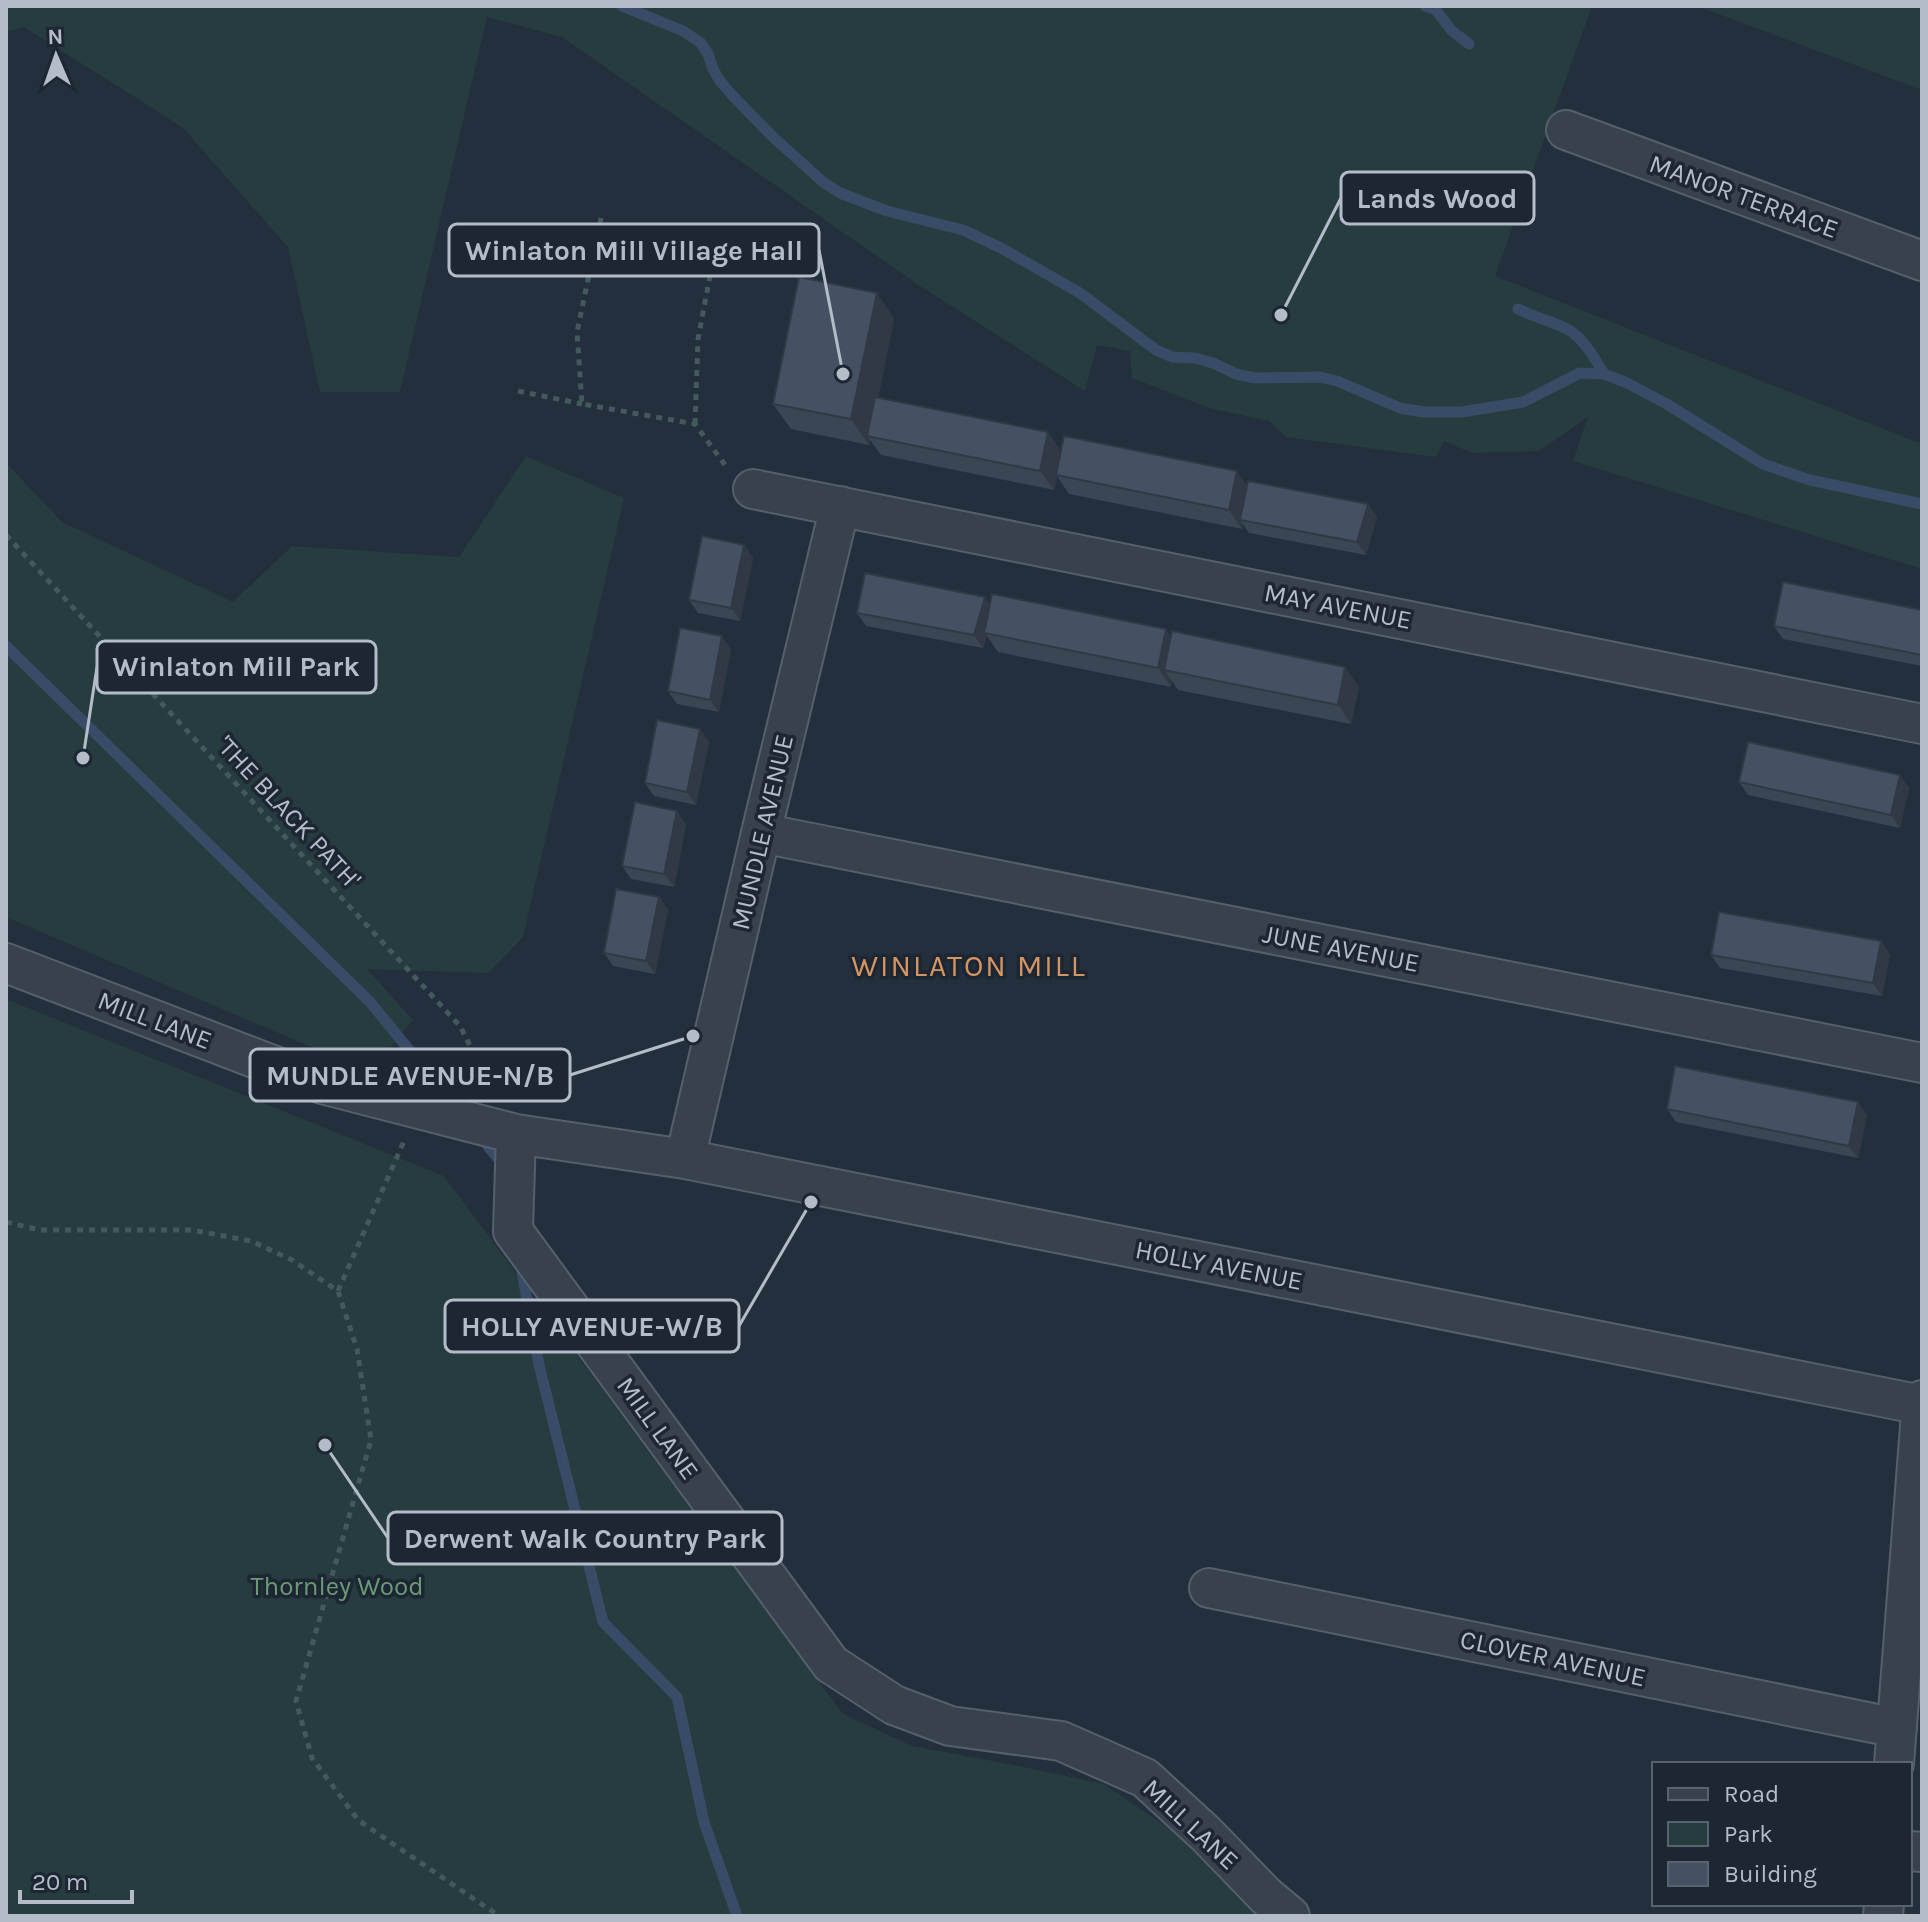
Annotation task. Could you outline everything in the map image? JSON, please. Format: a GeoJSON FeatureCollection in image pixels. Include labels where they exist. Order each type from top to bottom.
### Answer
{"type":"FeatureCollection","features":[{"type":"Feature","properties":{"kind":"street","name":"MANOR TERRACE"},"geometry":{"type":"LineString","coordinates":[[1566,130],[1922,261]]}},
{"type":"Feature","properties":{"kind":"street","name":"MAY AVENUE"},"geometry":{"type":"LineString","coordinates":[[753,489],[1922,724]]}},
{"type":"Feature","properties":{"kind":"street","name":"MUNDLE AVENUE"},"geometry":{"type":"LineString","coordinates":[[685,1159],[840,506]]}},
{"type":"Feature","properties":{"kind":"street","name":"JUNE AVENUE"},"geometry":{"type":"LineString","coordinates":[[761,833],[1922,1063]]}},
{"type":"Feature","properties":{"kind":"street","name":"MILL LANE"},"geometry":{"type":"LineString","coordinates":[[6,963],[322,1084],[516,1134],[513,1231],[831,1664],[894,1705],[950,1726],[1061,1741],[1145,1778],[1290,1916]]}},
{"type":"Feature","properties":{"kind":"street","name":"HOLLY AVENUE"},"geometry":{"type":"LineString","coordinates":[[516,1134],[685,1159],[1922,1402]]}},
{"type":"Feature","properties":{"kind":"street"},"geometry":{"type":"LineString","coordinates":[[1896,1746],[1922,1402]]}},
{"type":"Feature","properties":{"kind":"street","name":"CLOVER AVENUE"},"geometry":{"type":"LineString","coordinates":[[1209,1588],[1896,1746]]}},
{"type":"Feature","properties":{"kind":"path"},"geometry":{"type":"LineString","coordinates":[[582,404],[577,332],[601,218]]}},
{"type":"Feature","properties":{"kind":"path"},"geometry":{"type":"LineString","coordinates":[[710,276],[698,339],[695,424],[724,465],[753,489]]}},
{"type":"Feature","properties":{"kind":"path"},"geometry":{"type":"LineString","coordinates":[[518,391],[695,424]]}},
{"type":"Feature","properties":{"kind":"path","name":"'THE BLACK PATH'"},"geometry":{"type":"LineString","coordinates":[[6,535],[460,1026],[516,1134]]}},
{"type":"Feature","properties":{"kind":"path"},"geometry":{"type":"LineString","coordinates":[[338,1291],[418,1109]]}},
{"type":"Feature","properties":{"kind":"path"},"geometry":{"type":"LineString","coordinates":[[6,1222],[40,1230],[192,1230],[251,1241],[292,1260],[338,1291],[357,1349],[371,1440],[296,1701],[312,1758],[358,1820],[499,1916]]}},
{"type":"Feature","properties":{"kind":"green space"},"geometry":{"type":"Polygon","coordinates":[[[6,6],[1592,6],[1495,276],[1922,444],[1922,569],[1573,461],[1588,417],[1539,451],[1472,453],[1444,441],[1436,457],[1286,437],[1269,421],[1209,408],[1132,378],[1130,351],[1097,345],[1085,391],[920,286],[562,37],[487,17],[400,392],[320,392],[288,247],[182,127],[24,27],[6,32],[6,6]]]}},
{"type":"Feature","properties":{"kind":"green space"},"geometry":{"type":"Polygon","coordinates":[[[1697,6],[1922,6],[1922,90],[1697,6]]]}},
{"type":"Feature","properties":{"kind":"green space"},"geometry":{"type":"Polygon","coordinates":[[[526,456],[624,498],[523,937],[488,973],[367,969],[413,1020],[370,1072],[6,917],[6,463],[62,522],[233,602],[292,546],[459,557],[526,456]]]}},
{"type":"Feature","properties":{"kind":"green space","name":"Thornley Wood"},"geometry":{"type":"Polygon","coordinates":[[[6,999],[444,1176],[843,1714],[912,1746],[1104,1784],[1174,1832],[1258,1916],[6,1916],[6,999]]]}},
{"type":"Feature","properties":{"kind":"building"},"geometry":{"type":"Polygon","coordinates":[[[799,277],[877,293],[851,419],[773,404],[799,277]]]}},
{"type":"Feature","properties":{"kind":"building"},"geometry":{"type":"Polygon","coordinates":[[[875,397],[1048,432],[1040,471],[867,436],[875,397]]]}},
{"type":"Feature","properties":{"kind":"building"},"geometry":{"type":"Polygon","coordinates":[[[1064,436],[1237,471],[1229,510],[1056,475],[1064,436]]]}},
{"type":"Feature","properties":{"kind":"building"},"geometry":{"type":"Polygon","coordinates":[[[1248,481],[1368,504],[1357,542],[1240,520],[1248,481]]]}},
{"type":"Feature","properties":{"kind":"building"},"geometry":{"type":"Polygon","coordinates":[[[702,536],[744,545],[731,608],[689,600],[702,536]]]}},
{"type":"Feature","properties":{"kind":"building"},"geometry":{"type":"Polygon","coordinates":[[[865,573],[985,597],[974,635],[857,613],[865,573]]]}},
{"type":"Feature","properties":{"kind":"building"},"geometry":{"type":"Polygon","coordinates":[[[1783,582],[1922,610],[1922,655],[1774,626],[1783,582]]]}},
{"type":"Feature","properties":{"kind":"building"},"geometry":{"type":"Polygon","coordinates":[[[992,594],[1166,629],[1158,668],[984,633],[992,594]]]}},
{"type":"Feature","properties":{"kind":"building"},"geometry":{"type":"Polygon","coordinates":[[[680,628],[722,636],[710,700],[668,691],[680,628]]]}},
{"type":"Feature","properties":{"kind":"building"},"geometry":{"type":"Polygon","coordinates":[[[1172,631],[1345,667],[1338,705],[1164,670],[1172,631]]]}},
{"type":"Feature","properties":{"kind":"building"},"geometry":{"type":"Polygon","coordinates":[[[657,720],[700,729],[687,792],[645,783],[657,720]]]}},
{"type":"Feature","properties":{"kind":"building"},"geometry":{"type":"Polygon","coordinates":[[[1748,742],[1900,775],[1891,815],[1739,782],[1748,742]]]}},
{"type":"Feature","properties":{"kind":"building"},"geometry":{"type":"Polygon","coordinates":[[[635,802],[677,811],[664,874],[622,866],[635,802]]]}},
{"type":"Feature","properties":{"kind":"building"},"geometry":{"type":"Polygon","coordinates":[[[616,889],[659,897],[646,961],[604,953],[616,889]]]}},
{"type":"Feature","properties":{"kind":"building"},"geometry":{"type":"Polygon","coordinates":[[[1719,912],[1881,941],[1873,983],[1711,955],[1719,912]]]}},
{"type":"Feature","properties":{"kind":"building"},"geometry":{"type":"Polygon","coordinates":[[[1675,1066],[1858,1102],[1849,1146],[1667,1109],[1675,1066]]]}},
{"type":"Feature","properties":{"kind":"waterway"},"geometry":{"type":"LineString","coordinates":[[622,6],[683,31],[701,43],[720,81],[732,95],[773,137],[823,182],[840,193],[887,211],[963,230],[1001,248],[1080,293],[1156,350],[1172,357],[1195,358],[1255,378],[1320,377],[1337,381],[1400,408],[1424,412],[1462,412],[1523,402],[1580,373],[1604,374],[1665,403],[1763,464],[1810,480],[1922,504]]}},
{"type":"Feature","properties":{"kind":"waterway"},"geometry":{"type":"LineString","coordinates":[[1425,6],[1436,10],[1451,30],[1469,44]]}},
{"type":"Feature","properties":{"kind":"waterway"},"geometry":{"type":"LineString","coordinates":[[1518,309],[1573,333],[1604,374]]}},
{"type":"Feature","properties":{"kind":"waterway"},"geometry":{"type":"LineString","coordinates":[[6,646],[370,1002],[455,1106]]}},
{"type":"Feature","properties":{"kind":"waterway"},"geometry":{"type":"LineString","coordinates":[[479,1135],[501,1162],[502,1170]]}},
{"type":"Feature","properties":{"kind":"waterway"},"geometry":{"type":"LineString","coordinates":[[520,1261],[539,1365],[603,1622],[677,1697],[704,1822],[737,1916]]}},
{"type":"Feature","properties":{"kind":"place","name":"Lands Wood"},"geometry":{"type":"Point","coordinates":[1281,315]}},
{"type":"Feature","properties":{"kind":"place","name":"Winlaton Mill Village Hall"},"geometry":{"type":"Point","coordinates":[843,374]}},
{"type":"Feature","properties":{"kind":"place","name":"Winlaton Mill Park"},"geometry":{"type":"Point","coordinates":[83,758]}},
{"type":"Feature","properties":{"kind":"place","name":"MUNDLE AVENUE-N/B"},"geometry":{"type":"Point","coordinates":[693,1036]}},
{"type":"Feature","properties":{"kind":"place","name":"HOLLY AVENUE-W/B"},"geometry":{"type":"Point","coordinates":[811,1202]}},
{"type":"Feature","properties":{"kind":"place","name":"Derwent Walk Country Park"},"geometry":{"type":"Point","coordinates":[325,1445]}},
{"type":"Feature","properties":{"kind":"district","name":"WINLATON MILL"},"geometry":{"type":"Point","coordinates":[969,966]}}]}
